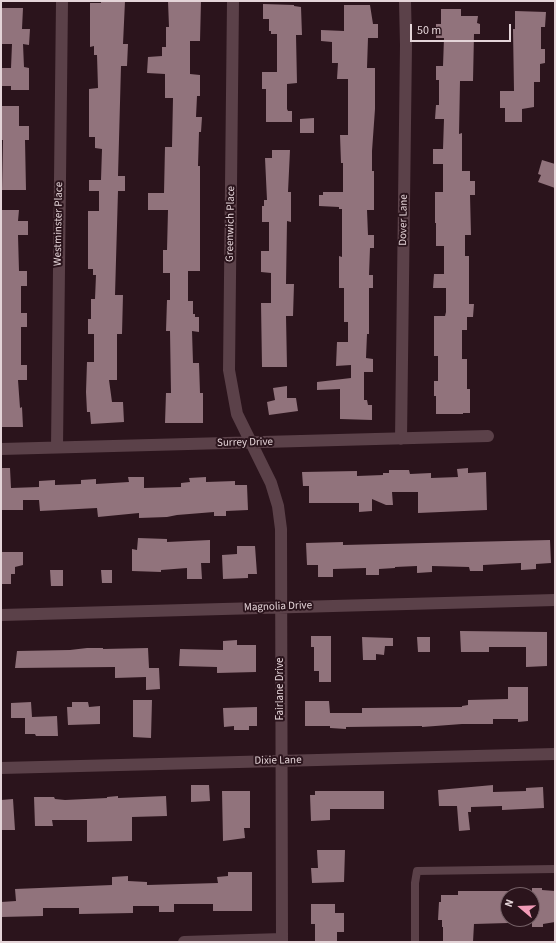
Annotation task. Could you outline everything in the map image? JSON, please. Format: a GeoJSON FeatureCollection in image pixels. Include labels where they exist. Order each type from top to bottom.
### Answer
{"type":"FeatureCollection","features":[{"type":"Feature","properties":{"kind":"street","name":"Westminster Place"},"geometry":{"type":"LineString","coordinates":[[57,448],[62,1]]}},
{"type":"Feature","properties":{"kind":"street","name":"Greenwich Place"},"geometry":{"type":"LineString","coordinates":[[233,1],[229,370],[237,414],[251,443]]}},
{"type":"Feature","properties":{"kind":"street","name":"Dover Lane"},"geometry":{"type":"LineString","coordinates":[[401,439],[406,1]]}},
{"type":"Feature","properties":{"kind":"street","name":"Surrey Drive"},"geometry":{"type":"LineString","coordinates":[[1,449],[488,436]]}},
{"type":"Feature","properties":{"kind":"street","name":"Fairlane Drive"},"geometry":{"type":"LineString","coordinates":[[251,443],[266,469],[278,506],[281,529],[282,941]]}},
{"type":"Feature","properties":{"kind":"street","name":"Magnolia Drive"},"geometry":{"type":"LineString","coordinates":[[1,615],[555,600]]}},
{"type":"Feature","properties":{"kind":"street","name":"Dixie Lane"},"geometry":{"type":"LineString","coordinates":[[1,768],[555,754]]}},
{"type":"Feature","properties":{"kind":"street"},"geometry":{"type":"LineString","coordinates":[[184,942],[282,941]]}},
{"type":"Feature","properties":{"kind":"lane"},"geometry":{"type":"LineString","coordinates":[[415,942],[415,883],[417,870],[555,869]]}},
{"type":"Feature","properties":{"kind":"building"},"geometry":{"type":"Polygon","coordinates":[[[101,1],[125,1],[123,44],[128,44],[127,66],[121,66],[118,176],[125,176],[125,191],[118,191],[115,295],[123,295],[122,334],[117,334],[117,380],[109,380],[112,402],[123,402],[124,422],[91,424],[90,412],[87,412],[87,362],[94,362],[94,334],[88,334],[88,319],[91,319],[91,299],[95,299],[96,275],[93,275],[93,269],[88,269],[88,211],[99,211],[99,191],[89,191],[89,180],[101,180],[102,149],[95,148],[95,137],[89,137],[89,89],[98,88],[97,55],[94,55],[94,46],[90,47],[90,3],[101,3],[101,1]]]}},
{"type":"Feature","properties":{"kind":"building"},"geometry":{"type":"Polygon","coordinates":[[[168,1],[201,1],[200,41],[190,41],[190,74],[200,75],[200,96],[197,96],[196,117],[202,117],[201,132],[199,132],[198,166],[200,166],[200,271],[188,271],[188,301],[193,301],[193,314],[195,314],[195,317],[199,317],[199,332],[192,331],[193,363],[199,363],[200,393],[203,393],[203,423],[165,423],[166,393],[171,393],[170,331],[166,331],[167,300],[170,300],[170,273],[163,273],[163,250],[167,250],[168,210],[148,210],[148,193],[164,193],[165,147],[172,147],[173,98],[165,98],[165,74],[147,73],[148,57],[162,56],[162,47],[166,47],[166,27],[169,27],[168,1]]]}},
{"type":"Feature","properties":{"kind":"building"},"geometry":{"type":"Polygon","coordinates":[[[263,4],[294,5],[301,7],[302,35],[296,35],[297,83],[287,84],[287,109],[288,111],[292,111],[292,122],[266,122],[266,89],[262,89],[262,72],[277,72],[277,34],[271,34],[271,31],[269,31],[269,19],[263,19],[263,4]]]}},
{"type":"Feature","properties":{"kind":"building"},"geometry":{"type":"Polygon","coordinates":[[[344,5],[370,5],[373,24],[378,24],[378,38],[368,38],[367,68],[375,68],[375,109],[372,151],[372,171],[374,171],[374,210],[367,210],[368,235],[374,235],[374,248],[370,248],[369,275],[373,275],[373,288],[369,288],[369,334],[367,334],[366,358],[373,359],[373,372],[364,372],[364,400],[367,400],[368,405],[372,405],[372,420],[340,419],[340,389],[317,390],[317,382],[351,378],[351,365],[336,366],[337,342],[348,342],[348,322],[344,322],[344,288],[339,288],[339,256],[342,257],[342,209],[339,209],[339,207],[319,206],[319,195],[323,195],[323,192],[343,192],[343,163],[341,163],[340,135],[348,135],[348,79],[337,79],[338,63],[332,63],[332,42],[321,41],[321,30],[344,31],[344,5]]]}},
{"type":"Feature","properties":{"kind":"building"},"geometry":{"type":"Polygon","coordinates":[[[1,8],[23,8],[22,29],[30,29],[29,45],[23,44],[24,67],[29,68],[29,90],[11,90],[11,86],[1,86],[1,68],[11,68],[12,44],[1,44],[1,8]]]}},
{"type":"Feature","properties":{"kind":"building"},"geometry":{"type":"Polygon","coordinates":[[[441,9],[461,9],[461,16],[478,16],[477,23],[480,24],[480,34],[474,34],[473,81],[460,81],[459,134],[462,133],[462,171],[470,171],[470,181],[475,181],[475,195],[470,195],[471,235],[465,235],[465,256],[469,256],[469,304],[474,304],[473,317],[467,317],[467,330],[462,330],[462,359],[467,359],[467,389],[470,389],[470,413],[463,414],[436,414],[436,396],[434,396],[434,381],[438,381],[438,356],[434,356],[434,316],[445,316],[446,312],[446,288],[433,288],[434,274],[444,274],[444,246],[436,246],[435,223],[435,192],[443,192],[443,164],[433,164],[433,149],[443,149],[444,119],[435,119],[436,105],[439,105],[439,80],[436,80],[436,66],[443,66],[444,38],[436,38],[436,24],[441,24],[441,9]]]}},
{"type":"Feature","properties":{"kind":"building"},"geometry":{"type":"Polygon","coordinates":[[[515,11],[546,12],[545,27],[541,27],[541,49],[545,49],[545,63],[540,64],[540,82],[534,82],[534,107],[522,109],[522,122],[505,122],[505,108],[500,108],[500,91],[514,91],[513,29],[515,29],[515,11]]]}},
{"type":"Feature","properties":{"kind":"building"},"geometry":{"type":"Polygon","coordinates":[[[1,106],[19,106],[19,126],[29,126],[29,140],[25,140],[26,190],[2,190],[3,140],[1,140],[1,106]]]}},
{"type":"Feature","properties":{"kind":"building"},"geometry":{"type":"Polygon","coordinates":[[[314,118],[314,133],[300,133],[300,119],[314,118]]]}},
{"type":"Feature","properties":{"kind":"building"},"geometry":{"type":"Polygon","coordinates":[[[272,150],[290,150],[288,192],[291,192],[291,222],[287,221],[286,284],[294,284],[293,316],[286,316],[287,367],[262,367],[261,303],[271,303],[271,273],[261,272],[261,251],[269,251],[269,222],[262,222],[262,206],[264,206],[264,200],[267,200],[265,158],[272,158],[272,150]]]}},
{"type":"Feature","properties":{"kind":"building"},"geometry":{"type":"Polygon","coordinates":[[[542,160],[555,164],[555,188],[538,182],[541,175],[538,174],[542,160]]]}},
{"type":"Feature","properties":{"kind":"building"},"geometry":{"type":"Polygon","coordinates":[[[1,210],[19,210],[18,221],[28,221],[28,235],[18,235],[19,271],[27,271],[27,286],[21,286],[21,313],[27,313],[27,327],[21,327],[21,365],[27,365],[27,380],[18,380],[23,427],[1,427],[1,210]]]}},
{"type":"Feature","properties":{"kind":"building"},"geometry":{"type":"Polygon","coordinates":[[[287,386],[287,398],[296,398],[298,411],[269,415],[267,402],[275,400],[273,388],[287,386]]]}},
{"type":"Feature","properties":{"kind":"building"},"geometry":{"type":"Polygon","coordinates":[[[1,468],[10,468],[11,488],[39,487],[39,481],[55,480],[55,485],[81,484],[81,480],[96,479],[96,484],[129,482],[128,477],[144,477],[144,488],[181,487],[181,483],[190,482],[189,478],[206,477],[206,482],[235,481],[235,485],[247,485],[248,510],[226,511],[226,516],[214,516],[214,512],[167,517],[139,518],[139,513],[98,517],[97,508],[40,511],[39,500],[23,500],[23,510],[1,510],[1,468]]]}},
{"type":"Feature","properties":{"kind":"building"},"geometry":{"type":"Polygon","coordinates":[[[468,468],[468,473],[486,472],[487,510],[418,513],[418,492],[392,492],[393,505],[386,505],[372,499],[372,511],[359,512],[359,503],[309,503],[309,486],[303,486],[302,472],[357,471],[357,476],[383,475],[383,473],[389,473],[389,470],[409,470],[410,474],[431,473],[431,478],[458,477],[457,469],[468,468]]]}},
{"type":"Feature","properties":{"kind":"building"},"geometry":{"type":"Polygon","coordinates":[[[138,538],[167,539],[167,542],[210,540],[210,563],[201,563],[202,579],[187,579],[187,568],[161,570],[161,572],[132,571],[132,549],[137,550],[138,538]]]}},
{"type":"Feature","properties":{"kind":"building"},"geometry":{"type":"Polygon","coordinates":[[[550,540],[551,563],[536,564],[536,569],[521,570],[521,563],[483,565],[483,571],[470,571],[469,567],[432,566],[432,572],[417,573],[417,566],[379,569],[379,575],[366,575],[366,568],[333,569],[333,577],[318,577],[318,565],[307,565],[306,543],[343,542],[343,545],[550,540]]]}},
{"type":"Feature","properties":{"kind":"building"},"geometry":{"type":"Polygon","coordinates":[[[237,546],[255,546],[257,574],[248,574],[248,578],[223,579],[222,555],[237,554],[237,546]]]}},
{"type":"Feature","properties":{"kind":"building"},"geometry":{"type":"Polygon","coordinates":[[[1,552],[23,552],[23,565],[15,567],[15,574],[11,574],[11,584],[1,584],[1,552]]]}},
{"type":"Feature","properties":{"kind":"building"},"geometry":{"type":"Polygon","coordinates":[[[50,570],[63,570],[63,586],[51,586],[50,570]]]}},
{"type":"Feature","properties":{"kind":"building"},"geometry":{"type":"Polygon","coordinates":[[[101,570],[112,570],[112,583],[102,583],[101,570]]]}},
{"type":"Feature","properties":{"kind":"building"},"geometry":{"type":"Polygon","coordinates":[[[460,631],[547,632],[547,666],[526,667],[526,647],[489,647],[489,652],[461,652],[460,631]]]}},
{"type":"Feature","properties":{"kind":"building"},"geometry":{"type":"Polygon","coordinates":[[[311,636],[331,636],[331,682],[319,682],[319,671],[314,671],[314,647],[311,647],[311,636]]]}},
{"type":"Feature","properties":{"kind":"building"},"geometry":{"type":"Polygon","coordinates":[[[362,637],[393,638],[393,646],[385,646],[384,655],[376,654],[376,660],[363,660],[362,637]]]}},
{"type":"Feature","properties":{"kind":"building"},"geometry":{"type":"Polygon","coordinates":[[[417,637],[430,637],[430,652],[418,652],[417,637]]]}},
{"type":"Feature","properties":{"kind":"building"},"geometry":{"type":"Polygon","coordinates":[[[237,640],[237,645],[256,645],[256,672],[217,673],[217,667],[179,666],[180,649],[223,650],[223,641],[237,640]]]}},
{"type":"Feature","properties":{"kind":"building"},"geometry":{"type":"Polygon","coordinates":[[[87,648],[148,648],[149,668],[159,668],[160,689],[146,690],[146,677],[115,678],[115,667],[15,668],[17,651],[70,650],[87,648]]]}},
{"type":"Feature","properties":{"kind":"building"},"geometry":{"type":"Polygon","coordinates":[[[508,687],[528,687],[528,721],[518,722],[518,719],[493,719],[493,724],[462,724],[422,727],[346,727],[346,729],[330,728],[330,726],[305,726],[305,701],[329,701],[330,713],[362,713],[362,708],[462,707],[468,705],[468,700],[508,699],[508,687]]]}},
{"type":"Feature","properties":{"kind":"building"},"geometry":{"type":"Polygon","coordinates":[[[133,700],[152,700],[151,738],[133,737],[133,700]]]}},
{"type":"Feature","properties":{"kind":"building"},"geometry":{"type":"Polygon","coordinates":[[[31,702],[32,717],[57,716],[58,736],[36,736],[35,734],[25,734],[25,718],[11,718],[11,703],[31,702]]]}},
{"type":"Feature","properties":{"kind":"building"},"geometry":{"type":"Polygon","coordinates":[[[72,702],[88,702],[89,707],[100,706],[100,724],[68,725],[67,707],[72,707],[72,702]]]}},
{"type":"Feature","properties":{"kind":"building"},"geometry":{"type":"Polygon","coordinates":[[[257,707],[257,726],[249,726],[249,730],[234,730],[234,726],[224,727],[223,708],[257,707]]]}},
{"type":"Feature","properties":{"kind":"building"},"geometry":{"type":"Polygon","coordinates":[[[191,785],[209,785],[210,801],[191,802],[191,785]]]}},
{"type":"Feature","properties":{"kind":"building"},"geometry":{"type":"Polygon","coordinates":[[[493,785],[493,792],[526,791],[526,788],[543,787],[544,808],[502,810],[502,806],[471,807],[471,812],[468,812],[470,830],[459,831],[457,806],[439,806],[438,790],[493,785]]]}},
{"type":"Feature","properties":{"kind":"building"},"geometry":{"type":"Polygon","coordinates":[[[222,791],[250,791],[250,828],[244,828],[245,838],[223,841],[222,791]]]}},
{"type":"Feature","properties":{"kind":"building"},"geometry":{"type":"Polygon","coordinates":[[[315,791],[384,791],[384,809],[330,809],[330,820],[311,821],[310,795],[315,795],[315,791]]]}},
{"type":"Feature","properties":{"kind":"building"},"geometry":{"type":"Polygon","coordinates":[[[118,796],[118,798],[166,796],[167,816],[132,817],[132,841],[87,842],[87,820],[52,820],[53,826],[35,826],[34,797],[54,797],[55,799],[65,800],[118,796]]]}},
{"type":"Feature","properties":{"kind":"building"},"geometry":{"type":"Polygon","coordinates":[[[13,799],[15,830],[1,830],[1,800],[13,799]]]}},
{"type":"Feature","properties":{"kind":"building"},"geometry":{"type":"Polygon","coordinates":[[[317,850],[345,850],[344,882],[312,883],[311,868],[318,868],[317,850]]]}},
{"type":"Feature","properties":{"kind":"building"},"geometry":{"type":"Polygon","coordinates":[[[228,872],[252,872],[252,911],[213,911],[213,904],[174,904],[174,912],[159,912],[159,906],[133,906],[133,913],[79,914],[79,908],[43,908],[43,916],[1,917],[1,902],[16,901],[15,889],[112,885],[112,877],[128,876],[128,881],[147,882],[147,885],[218,883],[217,877],[228,876],[228,872]]]}},
{"type":"Feature","properties":{"kind":"building"},"geometry":{"type":"Polygon","coordinates":[[[540,888],[542,888],[542,890],[555,891],[555,922],[543,924],[543,927],[540,927],[540,888]]]}},
{"type":"Feature","properties":{"kind":"building"},"geometry":{"type":"Polygon","coordinates":[[[458,891],[500,891],[500,923],[474,924],[473,942],[443,942],[442,920],[438,920],[441,895],[458,895],[458,891]]]}},
{"type":"Feature","properties":{"kind":"building"},"geometry":{"type":"Polygon","coordinates":[[[311,904],[335,904],[335,913],[344,913],[344,932],[337,932],[337,942],[315,942],[315,924],[311,924],[311,904]]]}}]}
